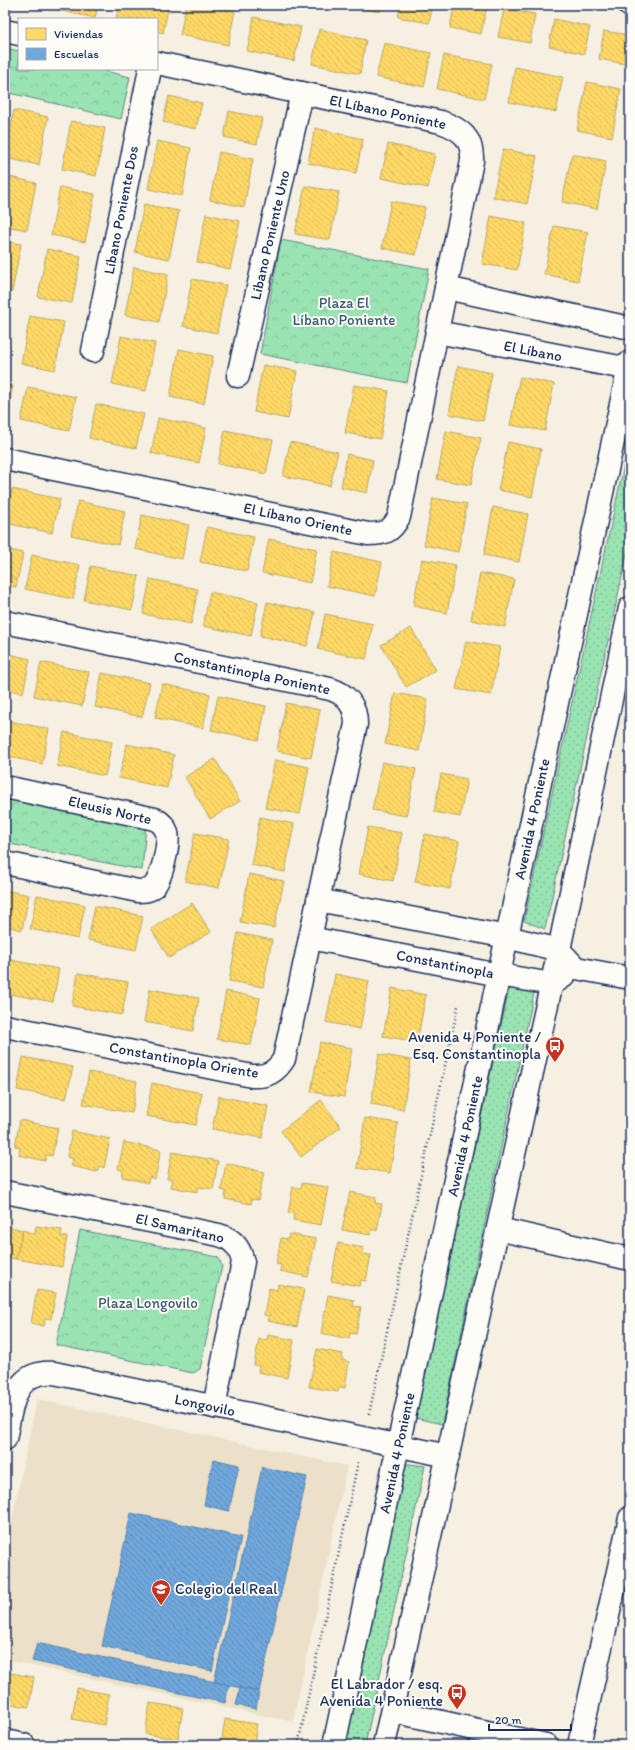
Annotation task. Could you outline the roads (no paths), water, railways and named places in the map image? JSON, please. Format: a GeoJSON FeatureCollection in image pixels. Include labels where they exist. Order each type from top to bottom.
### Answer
{"type":"FeatureCollection","features":[{"type":"Feature","properties":{"kind":"street"},"geometry":{"type":"LineString","coordinates":[[5,31],[18,34]]}},
{"type":"Feature","properties":{"kind":"street","name":"El Líbano Poniente"},"geometry":{"type":"LineString","coordinates":[[158,63],[441,122],[454,126],[461,131],[468,139],[473,151],[472,161],[437,332]]}},
{"type":"Feature","properties":{"kind":"street","name":"Líbano Poniente Dos"},"geometry":{"type":"LineString","coordinates":[[93,350],[150,70]]}},
{"type":"Feature","properties":{"kind":"street","name":"Líbano Poniente Uno"},"geometry":{"type":"LineString","coordinates":[[238,376],[302,93]]}},
{"type":"Feature","properties":{"kind":"street"},"geometry":{"type":"LineString","coordinates":[[446,288],[630,328]]}},
{"type":"Feature","properties":{"kind":"street","name":"El Líbano"},"geometry":{"type":"LineString","coordinates":[[437,332],[630,367]]}},
{"type":"Feature","properties":{"kind":"street","name":"El Líbano Oriente"},"geometry":{"type":"LineString","coordinates":[[5,458],[368,534],[379,534],[394,527],[399,517],[437,332]]}},
{"type":"Feature","properties":{"kind":"street","name":"Avenida 4 Poniente"},"geometry":{"type":"LineString","coordinates":[[334,1745],[630,367]]}},
{"type":"Feature","properties":{"kind":"street"},"geometry":{"type":"LineString","coordinates":[[384,1745],[552,984],[630,608]]}},
{"type":"Feature","properties":{"kind":"street","name":"Constantinopla Poniente"},"geometry":{"type":"LineString","coordinates":[[5,622],[330,689],[344,695],[353,708],[356,724],[316,908]]}},
{"type":"Feature","properties":{"kind":"street","name":"Eleusis Norte"},"geometry":{"type":"LineString","coordinates":[[5,787],[155,819],[165,827],[168,840],[158,882],[146,891],[138,891],[5,863]]}},
{"type":"Feature","properties":{"kind":"street"},"geometry":{"type":"LineString","coordinates":[[316,908],[507,937],[559,950],[576,968],[630,978]]}},
{"type":"Feature","properties":{"kind":"street","name":"Constantinopla Oriente"},"geometry":{"type":"LineString","coordinates":[[5,1026],[252,1076],[262,1076],[271,1073],[279,1067],[284,1059],[316,908]]}},
{"type":"Feature","properties":{"kind":"street","name":"Constantinopla"},"geometry":{"type":"LineString","coordinates":[[310,938],[552,984]]}},
{"type":"Feature","properties":{"kind":"street"},"geometry":{"type":"LineString","coordinates":[[552,984],[576,968]]}},
{"type":"Feature","properties":{"kind":"street","name":"El Samaritano"},"geometry":{"type":"LineString","coordinates":[[5,1192],[219,1235],[233,1241],[242,1254],[242,1270],[214,1407]]}},
{"type":"Feature","properties":{"kind":"street"},"geometry":{"type":"LineString","coordinates":[[498,1229],[630,1259]]}},
{"type":"Feature","properties":{"kind":"street","name":"Longovilo"},"geometry":{"type":"LineString","coordinates":[[5,1439],[14,1397],[18,1389],[29,1378],[45,1372],[448,1456]]}},
{"type":"Feature","properties":{"kind":"street"},"geometry":{"type":"LineString","coordinates":[[579,1745],[630,1518]]}},
{"type":"Feature","properties":{"kind":"street"},"geometry":{"type":"LineString","coordinates":[[392,1710],[546,1745]]}},
{"type":"Feature","properties":{"kind":"place","name":"Avenida 4 Poniente / Esq. Constantinopla"},"geometry":{"type":"Point","coordinates":[555,1063]}},
{"type":"Feature","properties":{"kind":"place","name":"Colegio del Real"},"geometry":{"type":"Point","coordinates":[161,1606]}},
{"type":"Feature","properties":{"kind":"place","name":"El Labrador / esq. Avenida 4 Poniente"},"geometry":{"type":"Point","coordinates":[457,1710]}},
{"type":"Feature","properties":{"kind":"park label","name":"Plaza El Líbano Poniente"},"geometry":{"type":"Point","coordinates":[344,312]}},
{"type":"Feature","properties":{"kind":"park label","name":"Plaza Longovilo"},"geometry":{"type":"Point","coordinates":[148,1303]}}]}
